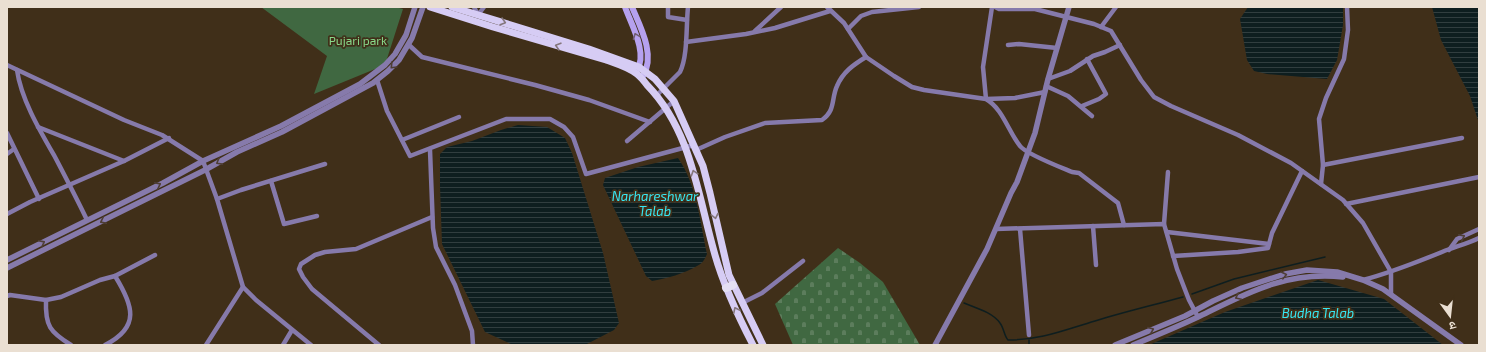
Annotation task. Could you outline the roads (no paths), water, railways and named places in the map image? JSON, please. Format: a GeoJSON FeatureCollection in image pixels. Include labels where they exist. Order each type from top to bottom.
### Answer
{"type":"FeatureCollection","features":[{"type":"Feature","properties":{"kind":"main road"},"geometry":{"type":"LineString","coordinates":[[430,7],[646,72],[664,90],[674,101],[703,166],[729,275],[730,286],[742,303],[763,345]]}},
{"type":"Feature","properties":{"kind":"main road"},"geometry":{"type":"LineString","coordinates":[[452,7],[589,49],[637,70],[672,116],[694,172],[715,255],[730,286],[753,345]]}},
{"type":"Feature","properties":{"kind":"main road"},"geometry":{"type":"LineString","coordinates":[[625,7],[641,50],[637,70]]}},
{"type":"Feature","properties":{"kind":"main road"},"geometry":{"type":"LineString","coordinates":[[635,8],[647,47],[648,61],[646,72],[642,78]]}},
{"type":"Feature","properties":{"kind":"street"},"geometry":{"type":"LineString","coordinates":[[7,259],[203,161],[281,126],[368,80],[395,54],[406,35],[415,7]]}},
{"type":"Feature","properties":{"kind":"street"},"geometry":{"type":"LineString","coordinates":[[7,268],[205,170],[238,152],[282,132],[359,92],[378,80],[395,65],[408,45],[423,7]]}},
{"type":"Feature","properties":{"kind":"street"},"geometry":{"type":"LineString","coordinates":[[474,7],[478,15],[484,7]]}},
{"type":"Feature","properties":{"kind":"street"},"geometry":{"type":"LineString","coordinates":[[668,7],[668,17],[687,20]]}},
{"type":"Feature","properties":{"kind":"street"},"geometry":{"type":"LineString","coordinates":[[657,95],[664,90],[680,72],[682,67],[686,42],[688,7]]}},
{"type":"Feature","properties":{"kind":"street"},"geometry":{"type":"LineString","coordinates":[[754,32],[781,7]]}},
{"type":"Feature","properties":{"kind":"street"},"geometry":{"type":"LineString","coordinates":[[848,29],[861,16],[872,12],[919,7]]}},
{"type":"Feature","properties":{"kind":"street"},"geometry":{"type":"LineString","coordinates":[[986,99],[983,67],[994,7],[999,9],[1035,9],[1111,31],[1141,80],[1154,97],[1171,106],[1238,134],[1292,164],[1346,204],[1363,223],[1391,272],[1391,294]]}},
{"type":"Feature","properties":{"kind":"street"},"geometry":{"type":"LineString","coordinates":[[936,345],[987,250],[1017,182],[1035,133],[1048,79],[1069,7]]}},
{"type":"Feature","properties":{"kind":"street"},"geometry":{"type":"LineString","coordinates":[[1101,27],[1116,7]]}},
{"type":"Feature","properties":{"kind":"street"},"geometry":{"type":"LineString","coordinates":[[1321,184],[1323,165],[1319,119],[1326,98],[1344,59],[1348,30],[1347,7]]}},
{"type":"Feature","properties":{"kind":"street"},"geometry":{"type":"LineString","coordinates":[[686,42],[775,28],[829,9],[844,23],[866,57],[912,87],[986,99],[1014,98],[1046,89],[1068,96],[1082,106],[1092,116]]}},
{"type":"Feature","properties":{"kind":"street"},"geometry":{"type":"LineString","coordinates":[[1008,45],[1019,44],[1057,48]]}},
{"type":"Feature","properties":{"kind":"street"},"geometry":{"type":"LineString","coordinates":[[408,45],[422,57],[589,100],[650,122]]}},
{"type":"Feature","properties":{"kind":"street"},"geometry":{"type":"LineString","coordinates":[[1048,79],[1070,71],[1087,59],[1120,45]]}},
{"type":"Feature","properties":{"kind":"street"},"geometry":{"type":"LineString","coordinates":[[378,80],[387,111],[410,156],[430,150],[458,137],[506,119],[550,119],[564,127],[573,137],[586,174],[685,147],[695,148],[766,123],[822,120],[828,115],[837,86],[848,68],[866,57]]}},
{"type":"Feature","properties":{"kind":"street"},"geometry":{"type":"LineString","coordinates":[[1082,106],[1099,99],[1106,94],[1087,59]]}},
{"type":"Feature","properties":{"kind":"street"},"geometry":{"type":"LineString","coordinates":[[7,65],[124,120],[169,138],[203,161],[205,170],[217,199],[243,288],[311,345]]}},
{"type":"Feature","properties":{"kind":"street"},"geometry":{"type":"LineString","coordinates":[[17,70],[19,83],[38,126],[87,220]]}},
{"type":"Feature","properties":{"kind":"street"},"geometry":{"type":"LineString","coordinates":[[986,99],[992,102],[1020,147],[1072,172],[1079,173],[1118,203],[1124,225]]}},
{"type":"Feature","properties":{"kind":"street"},"geometry":{"type":"LineString","coordinates":[[627,141],[674,101]]}},
{"type":"Feature","properties":{"kind":"street"},"geometry":{"type":"LineString","coordinates":[[402,140],[459,117]]}},
{"type":"Feature","properties":{"kind":"street"},"geometry":{"type":"LineString","coordinates":[[38,126],[124,161]]}},
{"type":"Feature","properties":{"kind":"street"},"geometry":{"type":"LineString","coordinates":[[7,133],[39,199]]}},
{"type":"Feature","properties":{"kind":"street"},"geometry":{"type":"LineString","coordinates":[[7,214],[124,161],[169,138]]}},
{"type":"Feature","properties":{"kind":"street"},"geometry":{"type":"LineString","coordinates":[[1323,165],[1462,138]]}},
{"type":"Feature","properties":{"kind":"street"},"geometry":{"type":"LineString","coordinates":[[7,154],[14,149]]}},
{"type":"Feature","properties":{"kind":"street"},"geometry":{"type":"LineString","coordinates":[[430,150],[432,217],[436,247],[455,285],[472,331],[473,345]]}},
{"type":"Feature","properties":{"kind":"street"},"geometry":{"type":"LineString","coordinates":[[217,199],[325,164]]}},
{"type":"Feature","properties":{"kind":"street"},"geometry":{"type":"LineString","coordinates":[[1173,256],[1238,252],[1268,248],[1272,233],[1302,171]]}},
{"type":"Feature","properties":{"kind":"street"},"geometry":{"type":"LineString","coordinates":[[1168,172],[1164,224],[1177,270],[1186,294],[1196,314]]}},
{"type":"Feature","properties":{"kind":"street"},"geometry":{"type":"LineString","coordinates":[[1346,204],[1479,178]]}},
{"type":"Feature","properties":{"kind":"street"},"geometry":{"type":"LineString","coordinates":[[271,181],[284,224],[317,216]]}},
{"type":"Feature","properties":{"kind":"street"},"geometry":{"type":"LineString","coordinates":[[379,345],[312,289],[303,277],[300,269],[301,264],[315,255],[324,252],[356,249],[432,217]]}},
{"type":"Feature","properties":{"kind":"street"},"geometry":{"type":"LineString","coordinates":[[996,230],[1164,224]]}},
{"type":"Feature","properties":{"kind":"street"},"geometry":{"type":"LineString","coordinates":[[1093,226],[1096,265]]}},
{"type":"Feature","properties":{"kind":"street"},"geometry":{"type":"LineString","coordinates":[[1020,229],[1029,335]]}},
{"type":"Feature","properties":{"kind":"street"},"geometry":{"type":"LineString","coordinates":[[1448,250],[1457,239],[1479,229]]}},
{"type":"Feature","properties":{"kind":"street"},"geometry":{"type":"LineString","coordinates":[[1167,232],[1269,244]]}},
{"type":"Feature","properties":{"kind":"street"},"geometry":{"type":"LineString","coordinates":[[1116,345],[1269,284],[1298,277],[1316,275],[1360,279],[1391,272],[1479,238]]}},
{"type":"Feature","properties":{"kind":"street"},"geometry":{"type":"LineString","coordinates":[[7,296],[10,295],[46,300],[61,297],[100,280],[115,276],[155,255]]}},
{"type":"Feature","properties":{"kind":"street"},"geometry":{"type":"LineString","coordinates":[[742,303],[762,293],[803,261]]}},
{"type":"Feature","properties":{"kind":"street"},"geometry":{"type":"LineString","coordinates":[[105,345],[123,334],[129,323],[129,305],[125,293],[115,276]]}},
{"type":"Feature","properties":{"kind":"street"},"geometry":{"type":"LineString","coordinates":[[1360,279],[1391,294],[1461,345]]}},
{"type":"Feature","properties":{"kind":"street"},"geometry":{"type":"LineString","coordinates":[[206,345],[243,288]]}},
{"type":"Feature","properties":{"kind":"street"},"geometry":{"type":"LineString","coordinates":[[46,300],[46,320],[49,327],[55,334],[71,345]]}},
{"type":"Feature","properties":{"kind":"street"},"geometry":{"type":"LineString","coordinates":[[1133,345],[1196,314]]}},
{"type":"Feature","properties":{"kind":"street"},"geometry":{"type":"LineString","coordinates":[[283,345],[292,330]]}},
{"type":"Feature","properties":{"kind":"water"},"geometry":{"type":"Polygon","coordinates":[[[1248,7],[1343,7],[1343,25],[1337,60],[1327,79],[1267,74],[1254,71],[1247,60],[1240,19],[1248,7]]]}},
{"type":"Feature","properties":{"kind":"water"},"geometry":{"type":"Polygon","coordinates":[[[1432,7],[1479,7],[1479,123],[1470,96],[1441,40],[1432,7]]]}},
{"type":"Feature","properties":{"kind":"water"},"geometry":{"type":"Polygon","coordinates":[[[518,125],[547,127],[565,138],[572,153],[603,253],[619,323],[614,330],[585,345],[513,345],[485,332],[442,244],[440,154],[447,147],[472,141],[518,125]]]}},
{"type":"Feature","properties":{"kind":"water","name":"Narhareshwar Talab"},"geometry":{"type":"Polygon","coordinates":[[[678,158],[690,180],[694,192],[707,254],[702,263],[692,269],[663,279],[652,281],[646,276],[603,185],[605,178],[638,167],[678,158]]]}},
{"type":"Feature","properties":{"kind":"water","name":"Budha Talab"},"geometry":{"type":"Polygon","coordinates":[[[1318,280],[1384,299],[1443,345],[1149,345],[1225,312],[1318,280]]]}},
{"type":"Feature","properties":{"kind":"waterway"},"geometry":{"type":"LineString","coordinates":[[1192,294],[1234,279],[1325,257]]}},
{"type":"Feature","properties":{"kind":"waterway"},"geometry":{"type":"LineString","coordinates":[[964,303],[984,311],[997,319],[1008,340],[1020,340],[1052,334],[1183,297]]}},
{"type":"Feature","properties":{"kind":"waterway"},"geometry":{"type":"LineString","coordinates":[[1029,340],[1029,345]]}},
{"type":"Feature","properties":{"kind":"park label","name":"Pujari park"},"geometry":{"type":"Point","coordinates":[358,40]}}]}
